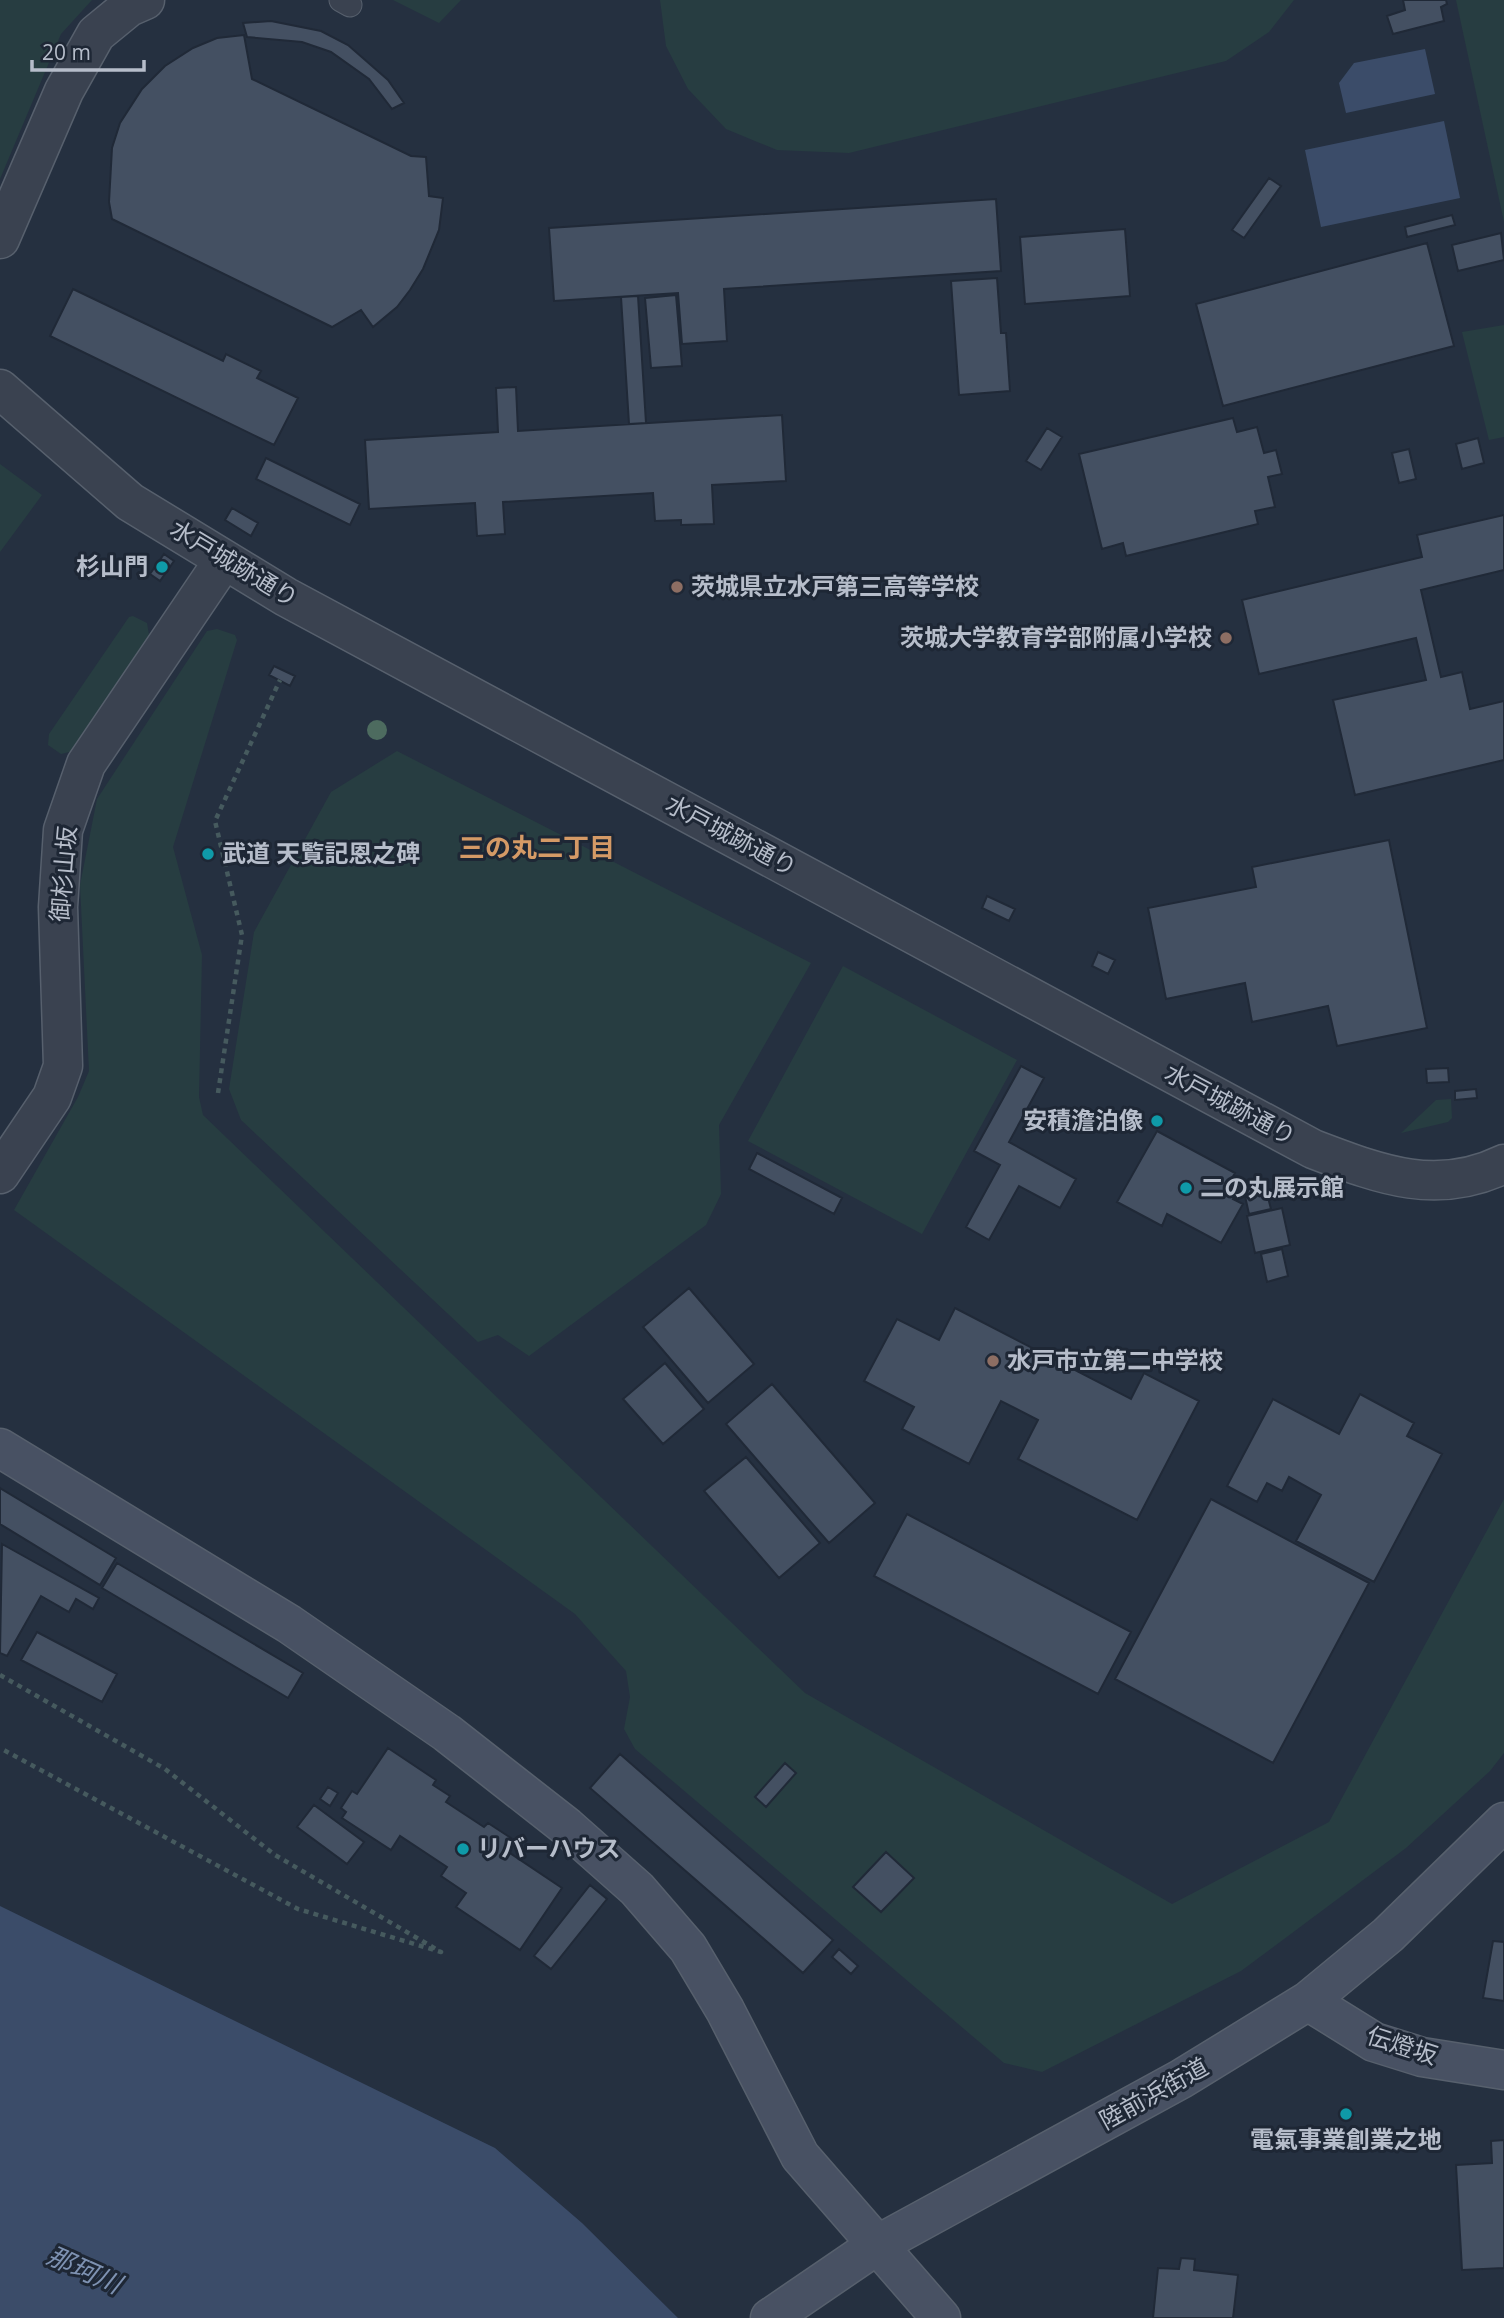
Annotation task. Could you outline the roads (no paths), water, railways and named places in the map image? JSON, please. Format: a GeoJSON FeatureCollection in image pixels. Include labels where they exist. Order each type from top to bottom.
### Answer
{"type":"FeatureCollection","features":[{"type":"Feature","properties":{"kind":"street"},"geometry":{"type":"LineString","coordinates":[[0,239],[64,91],[96,34],[129,7],[145,0]]}},
{"type":"Feature","properties":{"kind":"street","name":"水戸城跡通り"},"geometry":{"type":"LineString","coordinates":[[0,389],[130,502],[224,560],[299,603],[1313,1149],[1379,1174],[1436,1182],[1477,1177],[1504,1164]]}},
{"type":"Feature","properties":{"kind":"street","name":"御杉山坂"},"geometry":{"type":"LineString","coordinates":[[0,1174],[52,1097],[63,1066],[58,907],[63,830],[86,764],[224,560]]}},
{"type":"Feature","properties":{"kind":"street"},"geometry":{"type":"LineString","coordinates":[[0,1448],[289,1624],[436,1725],[567,1827],[637,1889],[688,1948],[726,2010],[800,2156],[940,2318]]}},
{"type":"Feature","properties":{"kind":"street","name":"陸前浜街道"},"geometry":{"type":"LineString","coordinates":[[770,2318],[877,2245],[1181,2079],[1308,2001],[1388,1936],[1504,1822]]}},
{"type":"Feature","properties":{"kind":"street","name":"伝燈坂"},"geometry":{"type":"LineString","coordinates":[[1308,2001],[1374,2042],[1422,2057],[1504,2070]]}},
{"type":"Feature","properties":{"kind":"water"},"geometry":{"type":"Polygon","coordinates":[[[1425,49],[1435,94],[1346,113],[1339,83],[1354,63],[1425,49]]]}},
{"type":"Feature","properties":{"kind":"water"},"geometry":{"type":"Polygon","coordinates":[[[1444,121],[1460,198],[1321,227],[1305,150],[1444,121]]]}},
{"type":"Feature","properties":{"kind":"water","name":"那珂川"},"geometry":{"type":"Polygon","coordinates":[[[0,1906],[495,2148],[582,2223],[678,2318],[0,2318],[0,1906]]]}},
{"type":"Feature","properties":{"kind":"place","name":"杉山門"},"geometry":{"type":"Point","coordinates":[162,567]}},
{"type":"Feature","properties":{"kind":"place","name":"茨城県立水戸第三高等学校"},"geometry":{"type":"Point","coordinates":[677,587]}},
{"type":"Feature","properties":{"kind":"place","name":"茨城大学教育学部附属小学校"},"geometry":{"type":"Point","coordinates":[1226,638]}},
{"type":"Feature","properties":{"kind":"place","name":"武道 天覧記恩之碑"},"geometry":{"type":"Point","coordinates":[208,854]}},
{"type":"Feature","properties":{"kind":"place","name":"安積澹泊像"},"geometry":{"type":"Point","coordinates":[1157,1121]}},
{"type":"Feature","properties":{"kind":"place","name":"二の丸展示館"},"geometry":{"type":"Point","coordinates":[1186,1188]}},
{"type":"Feature","properties":{"kind":"place","name":"水戸市立第二中学校"},"geometry":{"type":"Point","coordinates":[993,1361]}},
{"type":"Feature","properties":{"kind":"place","name":"リバーハウス"},"geometry":{"type":"Point","coordinates":[463,1849]}},
{"type":"Feature","properties":{"kind":"place","name":"電氣事業創業之地"},"geometry":{"type":"Point","coordinates":[1346,2114]}},
{"type":"Feature","properties":{"kind":"district","name":"三の丸二丁目"},"geometry":{"type":"Point","coordinates":[537,848]}}]}
